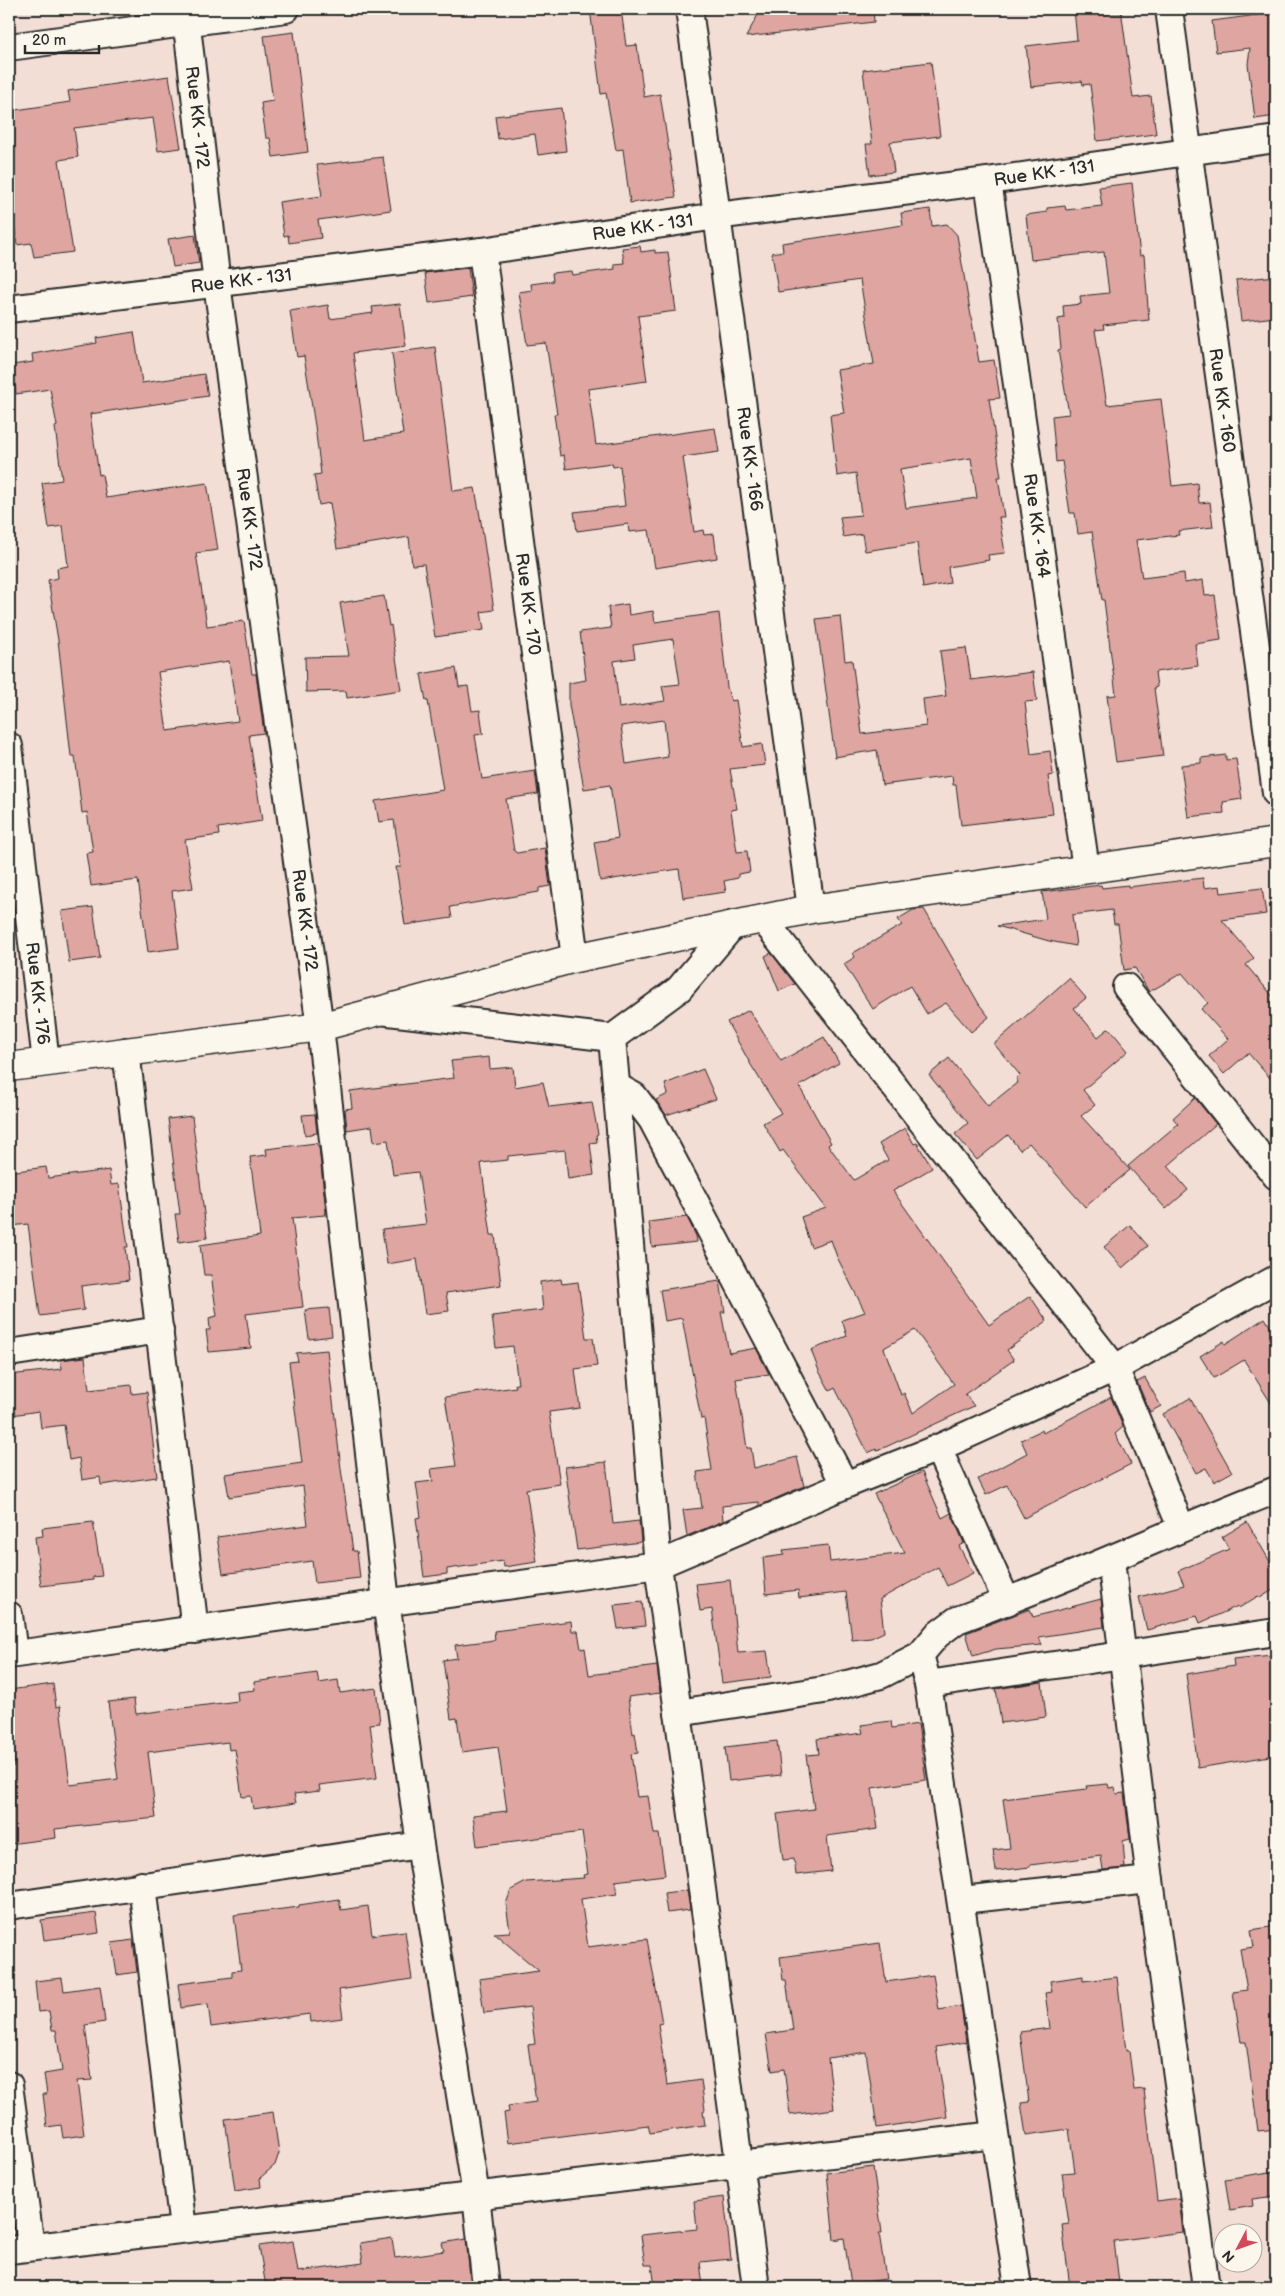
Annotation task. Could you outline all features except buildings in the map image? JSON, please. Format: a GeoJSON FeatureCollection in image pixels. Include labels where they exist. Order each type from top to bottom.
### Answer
{"type":"FeatureCollection","features":[{"type":"Feature","properties":{"kind":"street"},"geometry":{"type":"LineString","coordinates":[[9,47],[186,15],[286,9]]}},
{"type":"Feature","properties":{"kind":"street","name":"Rue KK - 166"},"geometry":{"type":"LineString","coordinates":[[689,9],[811,909]]}},
{"type":"Feature","properties":{"kind":"street","name":"Rue KK - 160"},"geometry":{"type":"LineString","coordinates":[[1169,9],[1276,793]]}},
{"type":"Feature","properties":{"kind":"street","name":"Rue KK - 172"},"geometry":{"type":"LineString","coordinates":[[186,15],[218,284],[320,1027],[386,1602],[420,1845],[476,2195],[486,2287]]}},
{"type":"Feature","properties":{"kind":"street","name":"Rue KK - 131"},"geometry":{"type":"LineString","coordinates":[[9,309],[482,251],[717,216],[988,181],[1276,138]]}},
{"type":"Feature","properties":{"kind":"street","name":"Rue KK - 164"},"geometry":{"type":"LineString","coordinates":[[988,181],[1086,869]]}},
{"type":"Feature","properties":{"kind":"street","name":"Rue KK - 170"},"geometry":{"type":"LineString","coordinates":[[482,251],[574,958]]}},
{"type":"Feature","properties":{"kind":"street","name":"Rue KK - 176"},"geometry":{"type":"LineString","coordinates":[[9,748],[46,1062]]}},
{"type":"Feature","properties":{"kind":"street"},"geometry":{"type":"LineString","coordinates":[[9,1067],[320,1027],[574,958],[811,909],[1276,842]]}},
{"type":"Feature","properties":{"kind":"street"},"geometry":{"type":"LineString","coordinates":[[763,919],[1115,1368],[1181,1527]]}},
{"type":"Feature","properties":{"kind":"street"},"geometry":{"type":"LineString","coordinates":[[379,1011],[612,1038],[679,989],[734,924]]}},
{"type":"Feature","properties":{"kind":"street"},"geometry":{"type":"LineString","coordinates":[[1126,987],[1276,1176]]}},
{"type":"Feature","properties":{"kind":"street"},"geometry":{"type":"LineString","coordinates":[[612,1038],[658,1565],[756,2287]]}},
{"type":"Feature","properties":{"kind":"street"},"geometry":{"type":"LineString","coordinates":[[126,1051],[195,1630]]}},
{"type":"Feature","properties":{"kind":"street"},"geometry":{"type":"LineString","coordinates":[[616,1086],[634,1096],[652,1120],[845,1485]]}},
{"type":"Feature","properties":{"kind":"street"},"geometry":{"type":"LineString","coordinates":[[9,1615],[11,1654],[658,1565],[845,1485],[938,1448],[1115,1368],[1276,1279]]}},
{"type":"Feature","properties":{"kind":"street"},"geometry":{"type":"LineString","coordinates":[[9,1353],[160,1330]]}},
{"type":"Feature","properties":{"kind":"street"},"geometry":{"type":"LineString","coordinates":[[938,1448],[1007,1602]]}},
{"type":"Feature","properties":{"kind":"street"},"geometry":{"type":"LineString","coordinates":[[678,1713],[824,1690],[881,1675],[920,1654],[937,1635],[957,1620],[1111,1560],[1181,1527],[1276,1490]]}},
{"type":"Feature","properties":{"kind":"street"},"geometry":{"type":"LineString","coordinates":[[1111,1560],[1150,1880],[1206,2287]]}},
{"type":"Feature","properties":{"kind":"street"},"geometry":{"type":"LineString","coordinates":[[928,1684],[1276,1632]]}},
{"type":"Feature","properties":{"kind":"street"},"geometry":{"type":"LineString","coordinates":[[920,1654],[928,1684],[1018,2287]]}},
{"type":"Feature","properties":{"kind":"street"},"geometry":{"type":"LineString","coordinates":[[9,1906],[420,1845]]}},
{"type":"Feature","properties":{"kind":"street"},"geometry":{"type":"LineString","coordinates":[[961,1900],[1150,1880]]}},
{"type":"Feature","properties":{"kind":"street"},"geometry":{"type":"LineString","coordinates":[[142,1885],[183,2229]]}},
{"type":"Feature","properties":{"kind":"street"},"geometry":{"type":"LineString","coordinates":[[9,2085],[20,2249],[996,2135]]}}]}
